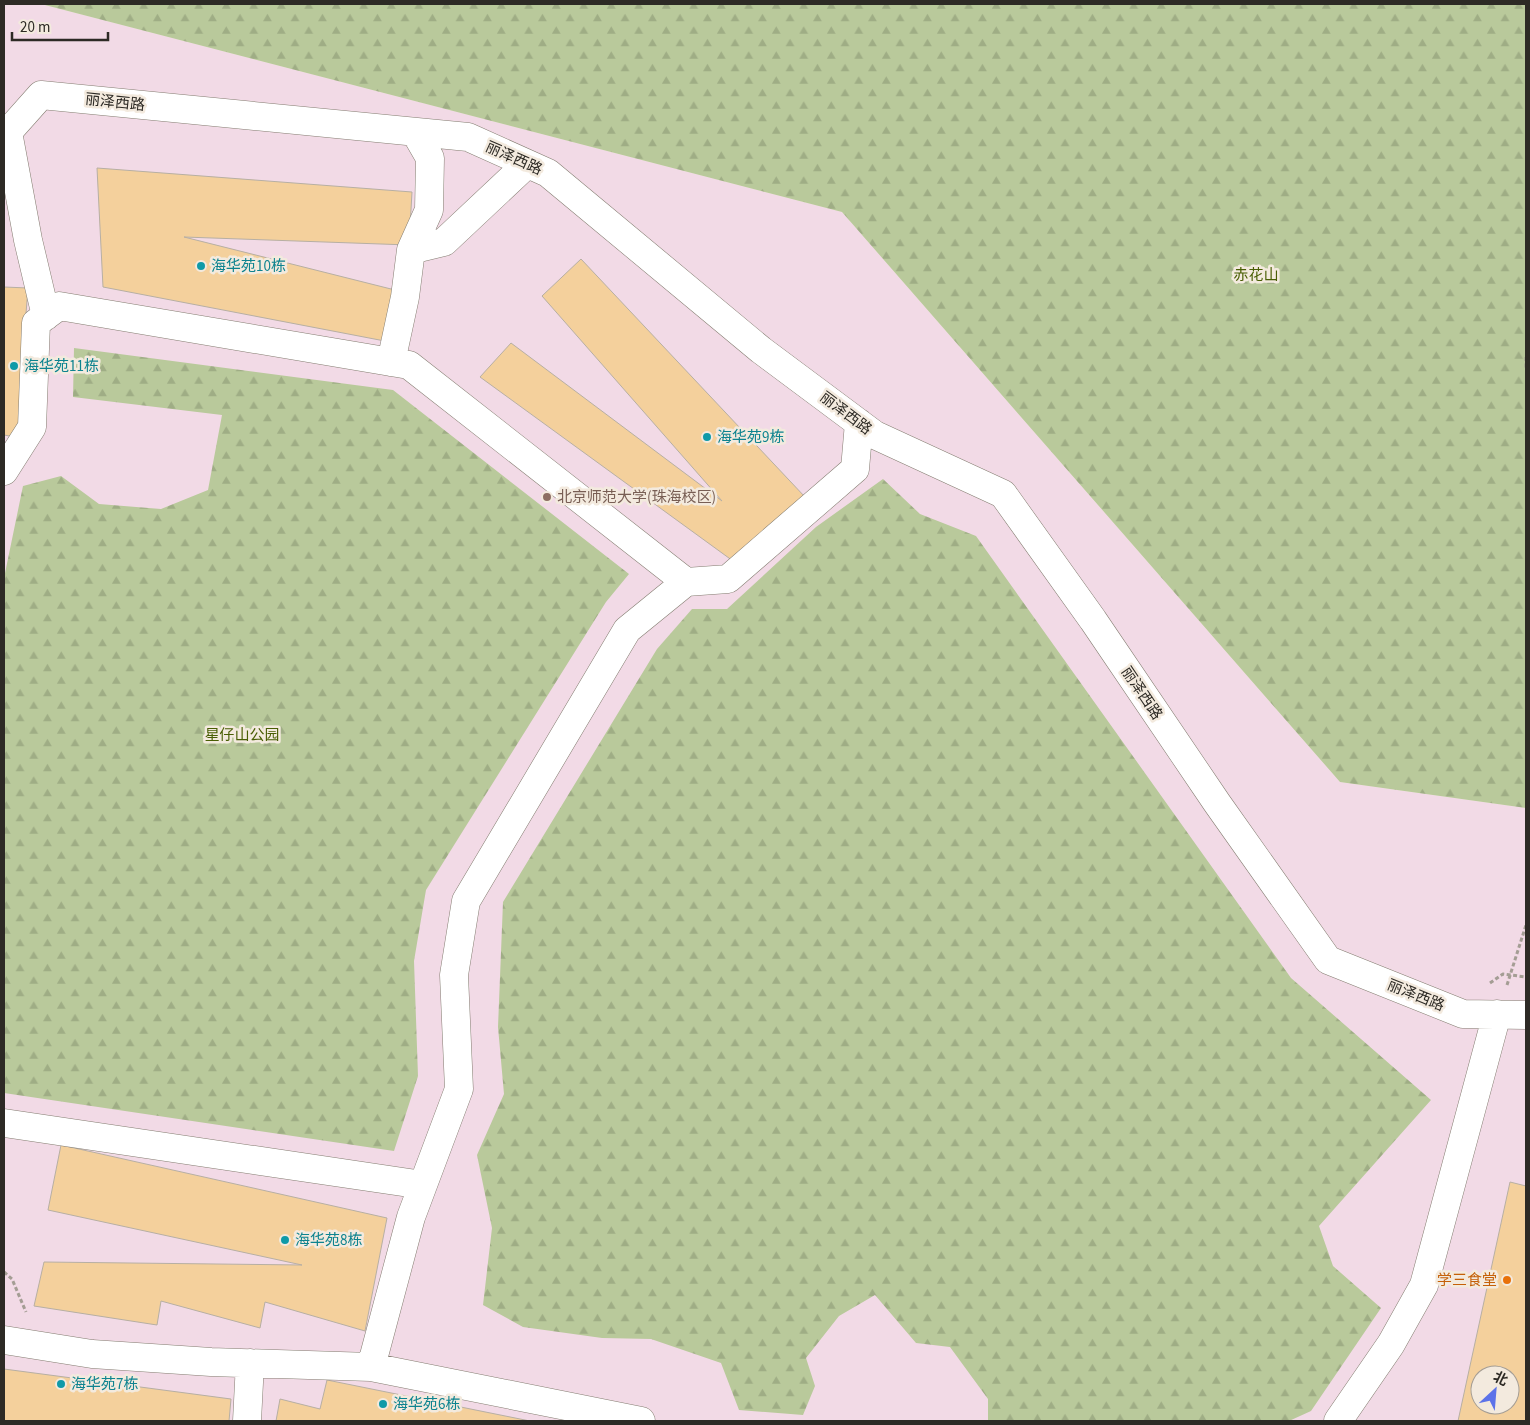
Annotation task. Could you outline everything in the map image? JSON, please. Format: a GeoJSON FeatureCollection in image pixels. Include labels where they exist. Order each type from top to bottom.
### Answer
{"type":"FeatureCollection","features":[{"type":"Feature","properties":{"kind":"lane","name":"丽泽西路"},"geometry":{"type":"LineString","coordinates":[[6,133],[41,95],[468,137],[548,172],[761,350],[875,435],[1003,494],[1094,620],[1216,803],[1328,960],[1463,1014],[1526,1015]]}},
{"type":"Feature","properties":{"kind":"lane"},"geometry":{"type":"LineString","coordinates":[[391,362],[405,297],[411,250],[429,210],[430,158],[415,132]]}},
{"type":"Feature","properties":{"kind":"lane"},"geometry":{"type":"LineString","coordinates":[[6,133],[46,316]]}},
{"type":"Feature","properties":{"kind":"lane"},"geometry":{"type":"LineString","coordinates":[[411,250],[444,242],[527,164]]}},
{"type":"Feature","properties":{"kind":"lane"},"geometry":{"type":"LineString","coordinates":[[4,471],[32,427],[36,324],[59,306],[409,366],[686,582]]}},
{"type":"Feature","properties":{"kind":"lane"},"geometry":{"type":"LineString","coordinates":[[371,1367],[412,1217],[459,1089],[454,974],[466,902],[627,630],[686,582],[728,579],[856,469],[859,423]]}},
{"type":"Feature","properties":{"kind":"lane"},"geometry":{"type":"LineString","coordinates":[[1338,1421],[1391,1344],[1424,1285],[1497,1014]]}},
{"type":"Feature","properties":{"kind":"lane"},"geometry":{"type":"LineString","coordinates":[[4,1123],[423,1185]]}},
{"type":"Feature","properties":{"kind":"lane"},"geometry":{"type":"LineString","coordinates":[[14,1342],[92,1354],[250,1363],[371,1367],[641,1421]]}},
{"type":"Feature","properties":{"kind":"lane"},"geometry":{"type":"LineString","coordinates":[[247,1421],[250,1363]]}},
{"type":"Feature","properties":{"kind":"path"},"geometry":{"type":"LineString","coordinates":[[1526,357],[1526,370]]}},
{"type":"Feature","properties":{"kind":"path"},"geometry":{"type":"LineString","coordinates":[[1497,1014],[1526,925]]}},
{"type":"Feature","properties":{"kind":"path"},"geometry":{"type":"LineString","coordinates":[[4,1272],[12,1279],[26,1313],[14,1342]]}},
{"type":"Feature","properties":{"kind":"shaded area","name":"北京师范大学(珠海校区)"},"geometry":{"type":"Polygon","coordinates":[[[4,4],[41,4],[842,212],[1340,782],[1526,808],[1526,1421],[4,1421],[4,4]]]}},
{"type":"Feature","properties":{"kind":"green space","name":"赤花山"},"geometry":{"type":"Polygon","coordinates":[[[41,4],[1526,4],[1526,808],[1340,782],[842,212],[41,4]]]}},
{"type":"Feature","properties":{"kind":"green space","name":"星仔山公园"},"geometry":{"type":"Polygon","coordinates":[[[74,348],[393,390],[629,574],[606,602],[426,890],[414,961],[418,1076],[394,1151],[4,1093],[4,578],[23,486],[61,476],[99,504],[161,509],[208,490],[222,415],[73,397],[74,348]]]}},
{"type":"Feature","properties":{"kind":"green space"},"geometry":{"type":"Polygon","coordinates":[[[883,479],[920,514],[976,536],[1291,978],[1431,1100],[1319,1226],[1333,1266],[1381,1308],[1311,1411],[1289,1421],[988,1421],[988,1399],[950,1347],[916,1343],[875,1295],[839,1316],[806,1358],[815,1386],[803,1415],[739,1410],[721,1363],[651,1339],[602,1338],[523,1327],[483,1305],[492,1228],[477,1155],[504,1094],[498,1027],[503,902],[657,649],[692,609],[727,609],[816,527],[883,479]]]}},
{"type":"Feature","properties":{"kind":"building","name":"海华苑10栋"},"geometry":{"type":"Polygon","coordinates":[[[97,168],[412,192],[409,245],[184,237],[399,291],[390,342],[103,287],[97,168]]]}},
{"type":"Feature","properties":{"kind":"building","name":"海华苑9栋"},"geometry":{"type":"Polygon","coordinates":[[[581,259],[805,497],[733,561],[480,377],[511,343],[722,501],[542,296],[581,259]]]}},
{"type":"Feature","properties":{"kind":"building","name":"海华苑11栋"},"geometry":{"type":"Polygon","coordinates":[[[4,287],[28,288],[24,339],[25,393],[15,437],[4,435],[4,287]]]}},
{"type":"Feature","properties":{"kind":"building","name":"海华苑8栋"},"geometry":{"type":"Polygon","coordinates":[[[61,1145],[387,1218],[365,1331],[265,1302],[260,1328],[161,1301],[157,1325],[34,1306],[44,1262],[302,1265],[48,1210],[61,1145]]]}},
{"type":"Feature","properties":{"kind":"building","name":"学三食堂"},"geometry":{"type":"Polygon","coordinates":[[[1510,1182],[1526,1186],[1526,1421],[1458,1421],[1470,1366],[1470,1415],[1520,1415],[1520,1365],[1470,1365],[1510,1182]]]}},
{"type":"Feature","properties":{"kind":"building","name":"海华苑7栋"},"geometry":{"type":"Polygon","coordinates":[[[4,1369],[231,1399],[229,1421],[4,1421],[4,1369]]]}},
{"type":"Feature","properties":{"kind":"building","name":"海华苑6栋"},"geometry":{"type":"Polygon","coordinates":[[[327,1380],[530,1421],[276,1421],[280,1399],[320,1409],[327,1380]]]}},
{"type":"Feature","properties":{"kind":"place","name":"海华苑10栋"},"geometry":{"type":"Point","coordinates":[201,266]}},
{"type":"Feature","properties":{"kind":"place","name":"海华苑11栋"},"geometry":{"type":"Point","coordinates":[14,366]}},
{"type":"Feature","properties":{"kind":"place","name":"海华苑9栋"},"geometry":{"type":"Point","coordinates":[707,437]}},
{"type":"Feature","properties":{"kind":"place","name":"北京师范大学(珠海校区)"},"geometry":{"type":"Point","coordinates":[547,497]}},
{"type":"Feature","properties":{"kind":"place","name":"海华苑8栋"},"geometry":{"type":"Point","coordinates":[285,1240]}},
{"type":"Feature","properties":{"kind":"place","name":"学三食堂"},"geometry":{"type":"Point","coordinates":[1507,1280]}},
{"type":"Feature","properties":{"kind":"place","name":"海华苑7栋"},"geometry":{"type":"Point","coordinates":[61,1384]}},
{"type":"Feature","properties":{"kind":"place","name":"海华苑6栋"},"geometry":{"type":"Point","coordinates":[383,1404]}}]}
